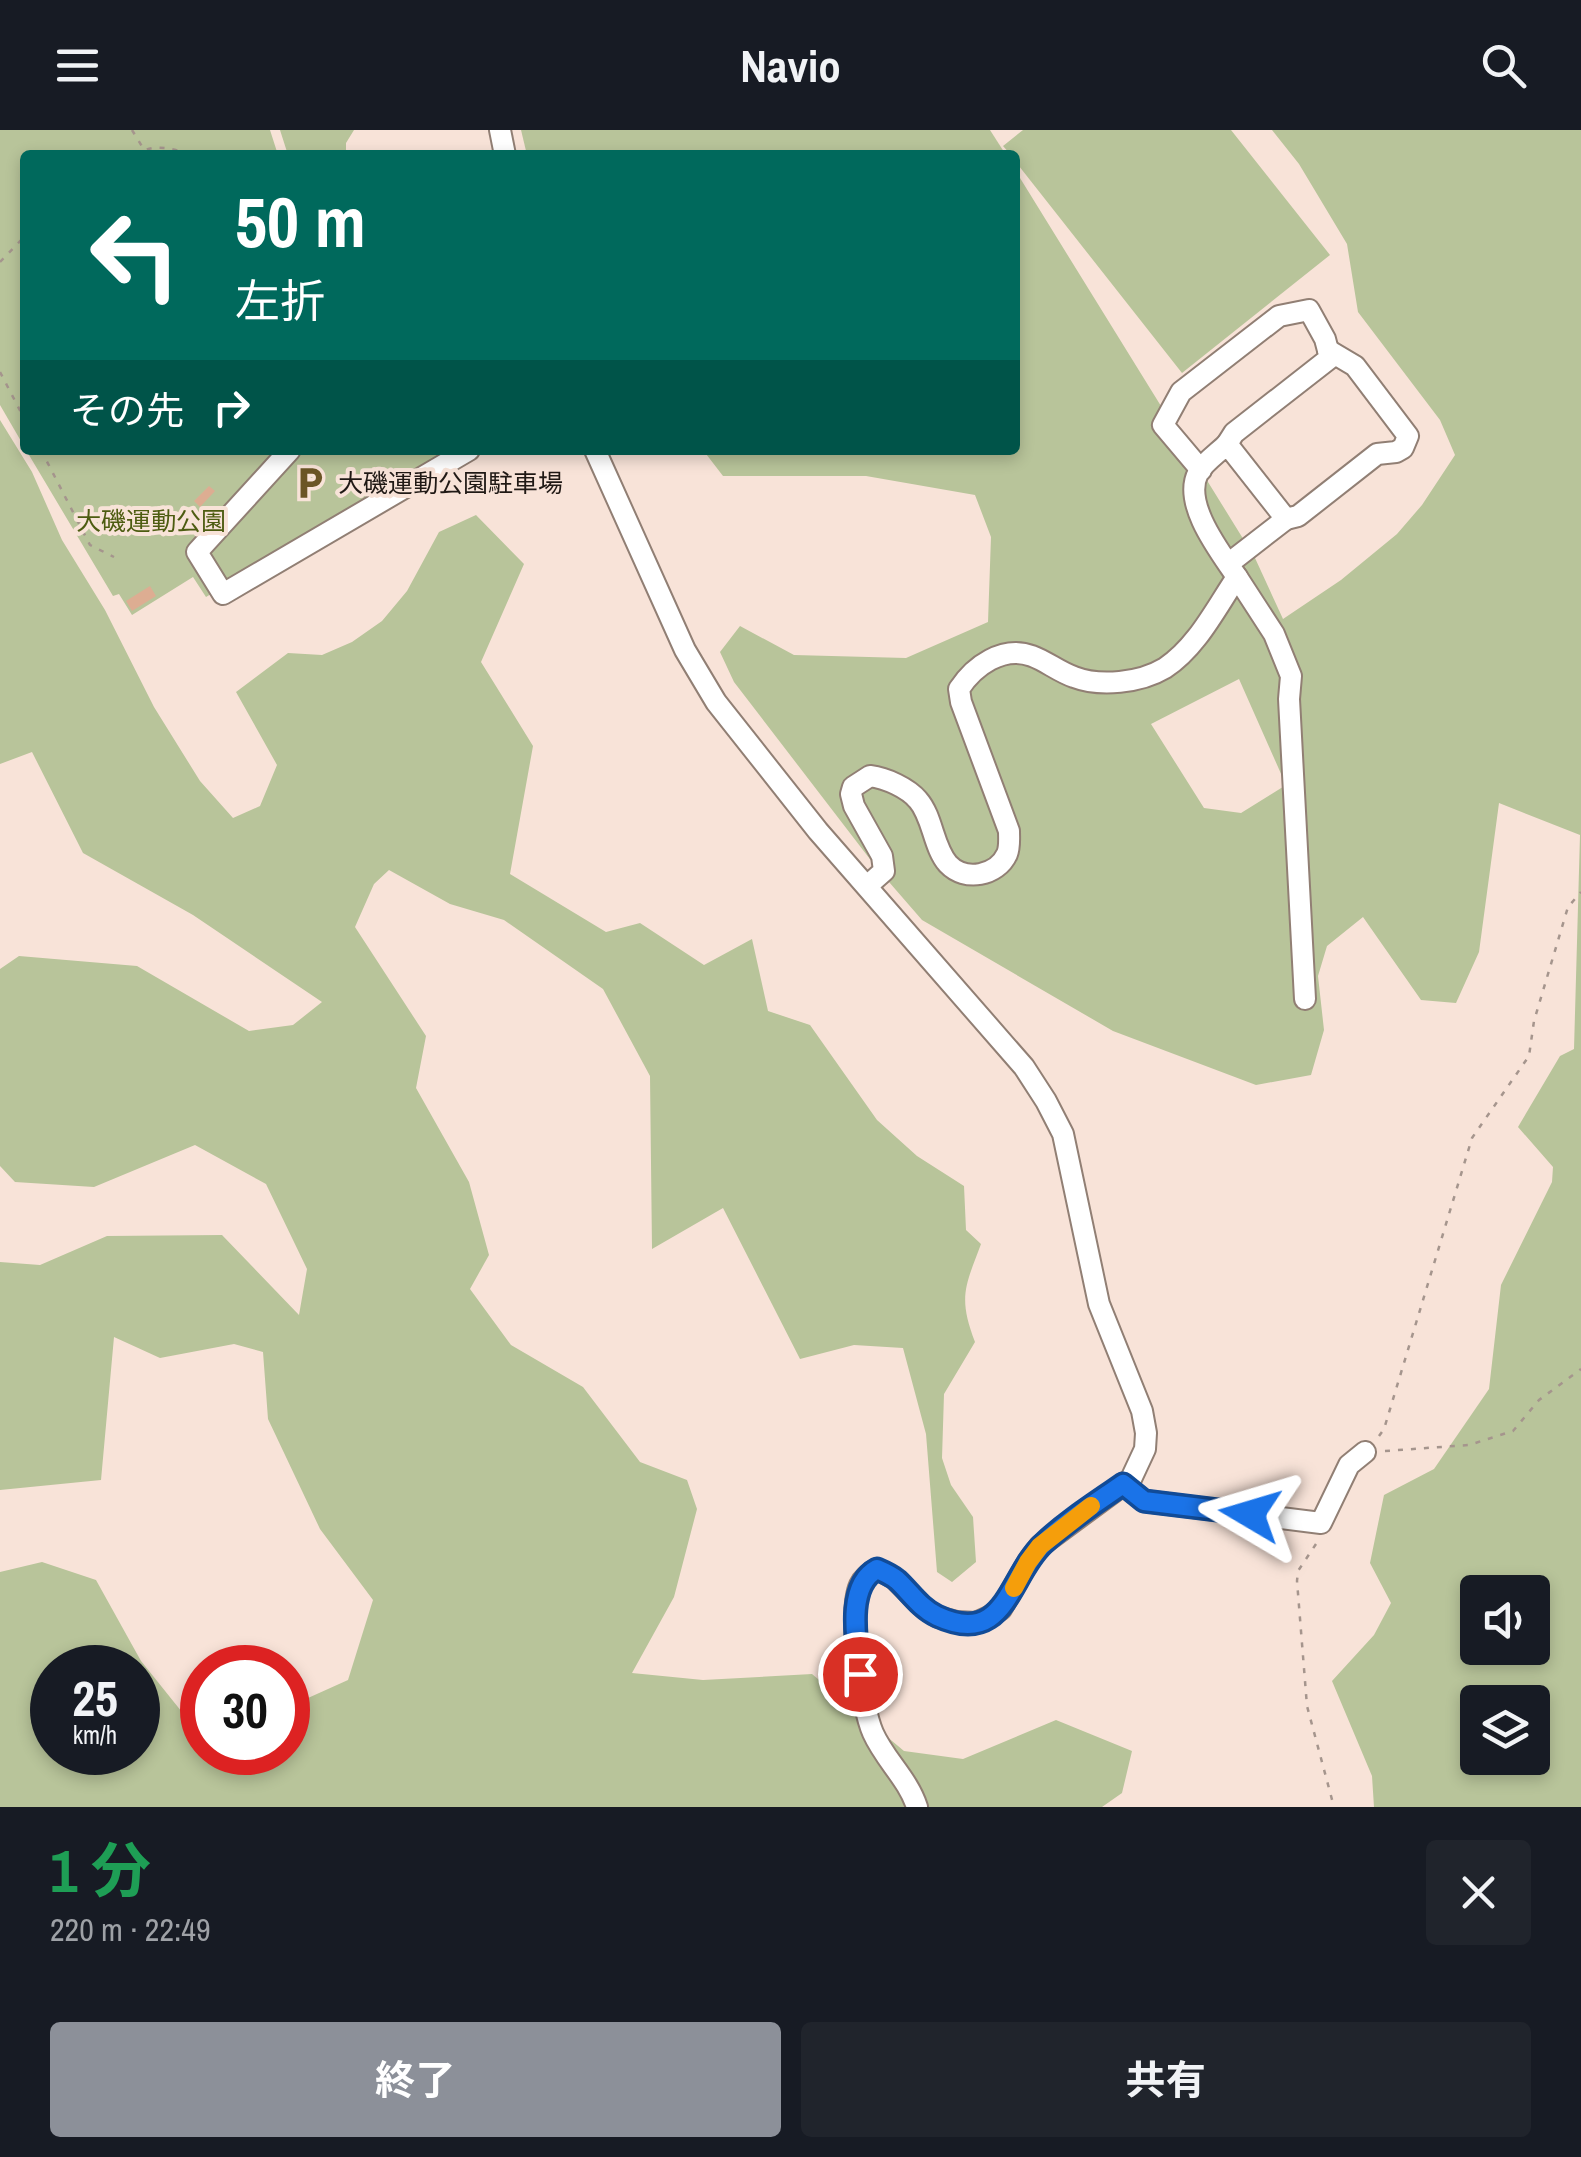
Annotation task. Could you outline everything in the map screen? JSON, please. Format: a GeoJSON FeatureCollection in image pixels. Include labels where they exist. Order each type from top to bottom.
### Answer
{"type":"FeatureCollection","features":[{"type":"Feature","properties":{"kind":"street"},"geometry":{"type":"LineString","coordinates":[[1202,470],[1163,426],[1181,392],[1279,316],[1309,310],[1325,339],[1330,358],[1234,433],[1202,470],[1194,490],[1197,512],[1274,634],[1291,676],[1305,999]]}},
{"type":"Feature","properties":{"kind":"street"},"geometry":{"type":"LineString","coordinates":[[867,886],[884,871],[882,856],[851,794],[854,787],[870,776],[889,780],[920,801],[948,864],[961,872],[977,876],[986,873],[1001,863],[1009,851],[1009,831],[959,689],[978,666],[1016,653],[1031,656],[1075,678],[1098,683],[1126,681],[1160,671],[1194,642],[1233,570],[1286,519],[1298,516],[1377,454],[1403,448],[1408,436],[1355,366],[1328,350]]}},
{"type":"Feature","properties":{"kind":"street"},"geometry":{"type":"LineString","coordinates":[[1227,444],[1286,519]]}},
{"type":"Feature","properties":{"kind":"street"},"geometry":{"type":"LineString","coordinates":[[285,455],[198,552],[223,594],[460,455]]}},
{"type":"Feature","properties":{"kind":"street"},"geometry":{"type":"LineString","coordinates":[[597,455],[685,650],[716,702],[808,818],[1024,1067],[1046,1101],[1063,1134],[1099,1304],[1142,1411],[1145,1449],[1130,1479],[1040,1546],[1001,1609],[990,1617],[976,1623],[938,1617],[894,1578],[877,1569],[860,1584],[856,1635],[867,1713],[883,1752],[914,1795],[917,1807]]}},
{"type":"Feature","properties":{"kind":"street"},"geometry":{"type":"LineString","coordinates":[[1123,1484],[1144,1501],[1321,1523],[1349,1465],[1364,1452]]}},
{"type":"Feature","properties":{"kind":"path"},"geometry":{"type":"LineString","coordinates":[[132,130],[144,149],[176,150]]}},
{"type":"Feature","properties":{"kind":"path"},"geometry":{"type":"LineString","coordinates":[[0,262],[20,241]]}},
{"type":"Feature","properties":{"kind":"path"},"geometry":{"type":"LineString","coordinates":[[0,372],[20,410]]}},
{"type":"Feature","properties":{"kind":"path"},"geometry":{"type":"LineString","coordinates":[[44,455],[90,545],[114,557]]}},
{"type":"Feature","properties":{"kind":"path"},"geometry":{"type":"LineString","coordinates":[[1364,1452],[1384,1430],[1472,1138],[1529,1056],[1534,1022],[1568,907],[1581,892]]}},
{"type":"Feature","properties":{"kind":"path"},"geometry":{"type":"LineString","coordinates":[[1364,1452],[1469,1444],[1513,1431],[1539,1400],[1581,1368]]}},
{"type":"Feature","properties":{"kind":"path"},"geometry":{"type":"LineString","coordinates":[[1321,1523],[1297,1581],[1307,1706],[1334,1807]]}},
{"type":"Feature","properties":{"kind":"green space"},"geometry":{"type":"Polygon","coordinates":[[[0,130],[270,130],[276,150],[20,150],[20,439],[0,405],[0,130]]]}},
{"type":"Feature","properties":{"kind":"green space"},"geometry":{"type":"Polygon","coordinates":[[[280,130],[354,130],[346,150],[286,150],[280,130]]]}},
{"type":"Feature","properties":{"kind":"green space"},"geometry":{"type":"Polygon","coordinates":[[[521,130],[990,130],[1003,150],[526,150],[521,130]]]}},
{"type":"Feature","properties":{"kind":"green space"},"geometry":{"type":"Polygon","coordinates":[[[1023,130],[1231,130],[1330,255],[1182,373],[1020,167],[1020,150],[1007,150],[1003,146],[1023,130]]]}},
{"type":"Feature","properties":{"kind":"green space"},"geometry":{"type":"Polygon","coordinates":[[[1272,130],[1581,130],[1581,1807],[1374,1807],[1372,1776],[1332,1681],[1374,1635],[1391,1603],[1370,1563],[1384,1495],[1434,1469],[1489,1389],[1501,1285],[1552,1182],[1553,1167],[1518,1127],[1560,1056],[1574,1049],[1580,835],[1499,803],[1479,952],[1456,1003],[1421,1000],[1363,917],[1327,946],[1318,976],[1324,1030],[1311,1075],[1256,1085],[1113,1031],[922,920],[876,867],[734,682],[720,652],[740,626],[794,655],[906,658],[988,622],[991,537],[975,495],[866,476],[723,476],[707,455],[1020,455],[1020,178],[1255,558],[1283,619],[1341,580],[1397,534],[1455,455],[1440,420],[1358,312],[1347,244],[1299,164],[1272,130]],[[1239,679],[1151,724],[1204,808],[1241,813],[1286,785],[1239,679]]]}},
{"type":"Feature","properties":{"kind":"green space"},"geometry":{"type":"Polygon","coordinates":[[[0,420],[32,472],[62,540],[105,610],[154,707],[200,781],[233,818],[260,806],[277,765],[236,692],[288,653],[322,655],[352,642],[382,621],[407,591],[439,532],[476,515],[524,564],[481,662],[533,746],[510,874],[606,932],[640,923],[704,965],[752,939],[768,1011],[810,1025],[877,1120],[917,1156],[964,1186],[966,1230],[981,1244],[965,1303],[975,1342],[944,1394],[942,1458],[951,1485],[973,1517],[976,1562],[952,1582],[937,1572],[926,1434],[903,1348],[854,1345],[800,1359],[723,1208],[652,1249],[650,1076],[603,989],[504,920],[450,904],[389,870],[374,884],[355,927],[426,1036],[416,1088],[469,1182],[489,1255],[470,1289],[511,1345],[583,1387],[640,1462],[687,1480],[697,1509],[674,1597],[632,1673],[703,1680],[812,1674],[904,1751],[963,1759],[1056,1720],[1132,1751],[1122,1793],[1102,1807],[0,1807],[0,1572],[42,1562],[96,1580],[132,1645],[30,1645],[30,1775],[160,1775],[160,1685],[180,1710],[180,1775],[310,1775],[310,1697],[348,1680],[373,1600],[320,1529],[268,1419],[263,1352],[234,1344],[160,1358],[114,1337],[101,1480],[0,1490],[0,1262],[40,1265],[107,1236],[222,1235],[299,1315],[307,1269],[266,1184],[195,1145],[94,1187],[15,1182],[0,1166],[0,969],[19,956],[137,966],[249,1031],[293,1025],[322,1002],[193,915],[83,853],[32,752],[0,764],[0,420]]]}},
{"type":"Feature","properties":{"kind":"green space","name":"大磯運動公園"},"geometry":{"type":"Polygon","coordinates":[[[29,455],[444,455],[206,597],[193,577],[132,615],[119,594],[113,596],[29,455]]]}},
{"type":"Feature","properties":{"kind":"building"},"geometry":{"type":"Polygon","coordinates":[[[209,486],[215,491],[200,507],[194,501],[209,486]]]}},
{"type":"Feature","properties":{"kind":"building"},"geometry":{"type":"Polygon","coordinates":[[[150,586],[156,596],[132,611],[126,601],[150,586]]]}},
{"type":"Feature","properties":{"kind":"slow traffic"},"geometry":{"type":"LineString","coordinates":[[1014,1588],[1040,1546],[1091,1506]]}},
{"type":"Feature","properties":{"kind":"place","name":"大磯運動公園駐車場"},"geometry":{"type":"Point","coordinates":[310,483]}},
{"type":"Feature","properties":{"kind":"route"},"geometry":{"type":"LineString","coordinates":[[860,1674],[857,1600],[860,1584],[877,1569],[894,1578],[938,1617],[976,1623],[1001,1609],[1040,1546],[1123,1484],[1144,1501],[1250,1514]]}}]}
